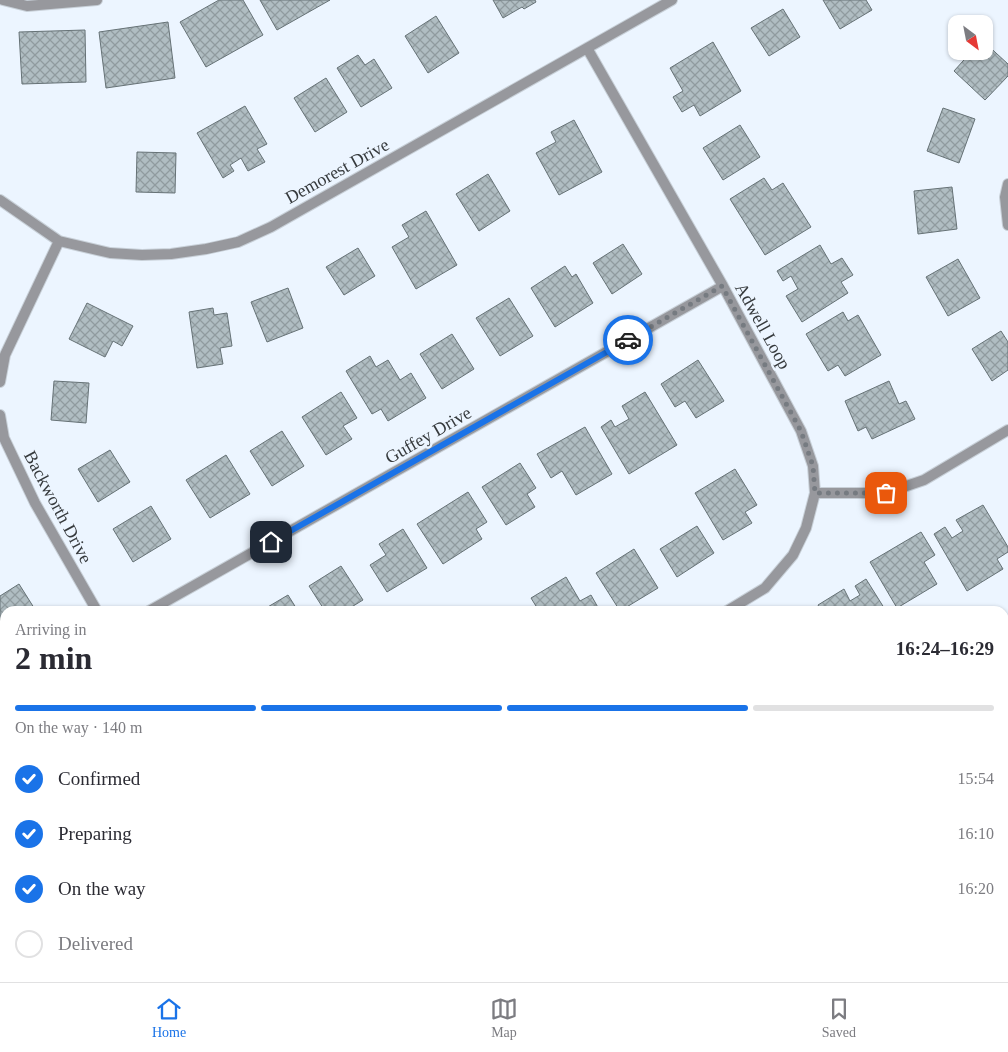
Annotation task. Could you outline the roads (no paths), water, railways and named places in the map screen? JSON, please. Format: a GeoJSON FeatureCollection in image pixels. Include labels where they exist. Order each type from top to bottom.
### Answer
{"type":"FeatureCollection","features":[{"type":"Feature","properties":{"kind":"street"},"geometry":{"type":"LineString","coordinates":[[3,0],[27,6],[97,0]]}},
{"type":"Feature","properties":{"kind":"street","name":"Demorest Drive"},"geometry":{"type":"LineString","coordinates":[[0,200],[59,241],[110,253],[172,254],[238,242],[301,210],[672,0]]}},
{"type":"Feature","properties":{"kind":"street","name":"Adwell Loop"},"geometry":{"type":"LineString","coordinates":[[587,48],[722,286],[801,431],[813,466],[815,493],[806,528],[793,555],[765,588],[735,606]]}},
{"type":"Feature","properties":{"kind":"street"},"geometry":{"type":"LineString","coordinates":[[1008,184],[1005,197],[1008,225]]}},
{"type":"Feature","properties":{"kind":"street"},"geometry":{"type":"LineString","coordinates":[[0,382],[5,355],[59,241]]}},
{"type":"Feature","properties":{"kind":"street","name":"Guffey Drive"},"geometry":{"type":"LineString","coordinates":[[158,606],[722,286]]}},
{"type":"Feature","properties":{"kind":"street","name":"Backworth Drive"},"geometry":{"type":"LineString","coordinates":[[0,415],[4,438],[35,503],[94,606]]}},
{"type":"Feature","properties":{"kind":"street"},"geometry":{"type":"LineString","coordinates":[[815,493],[886,493],[924,480],[1008,430]]}}]}
